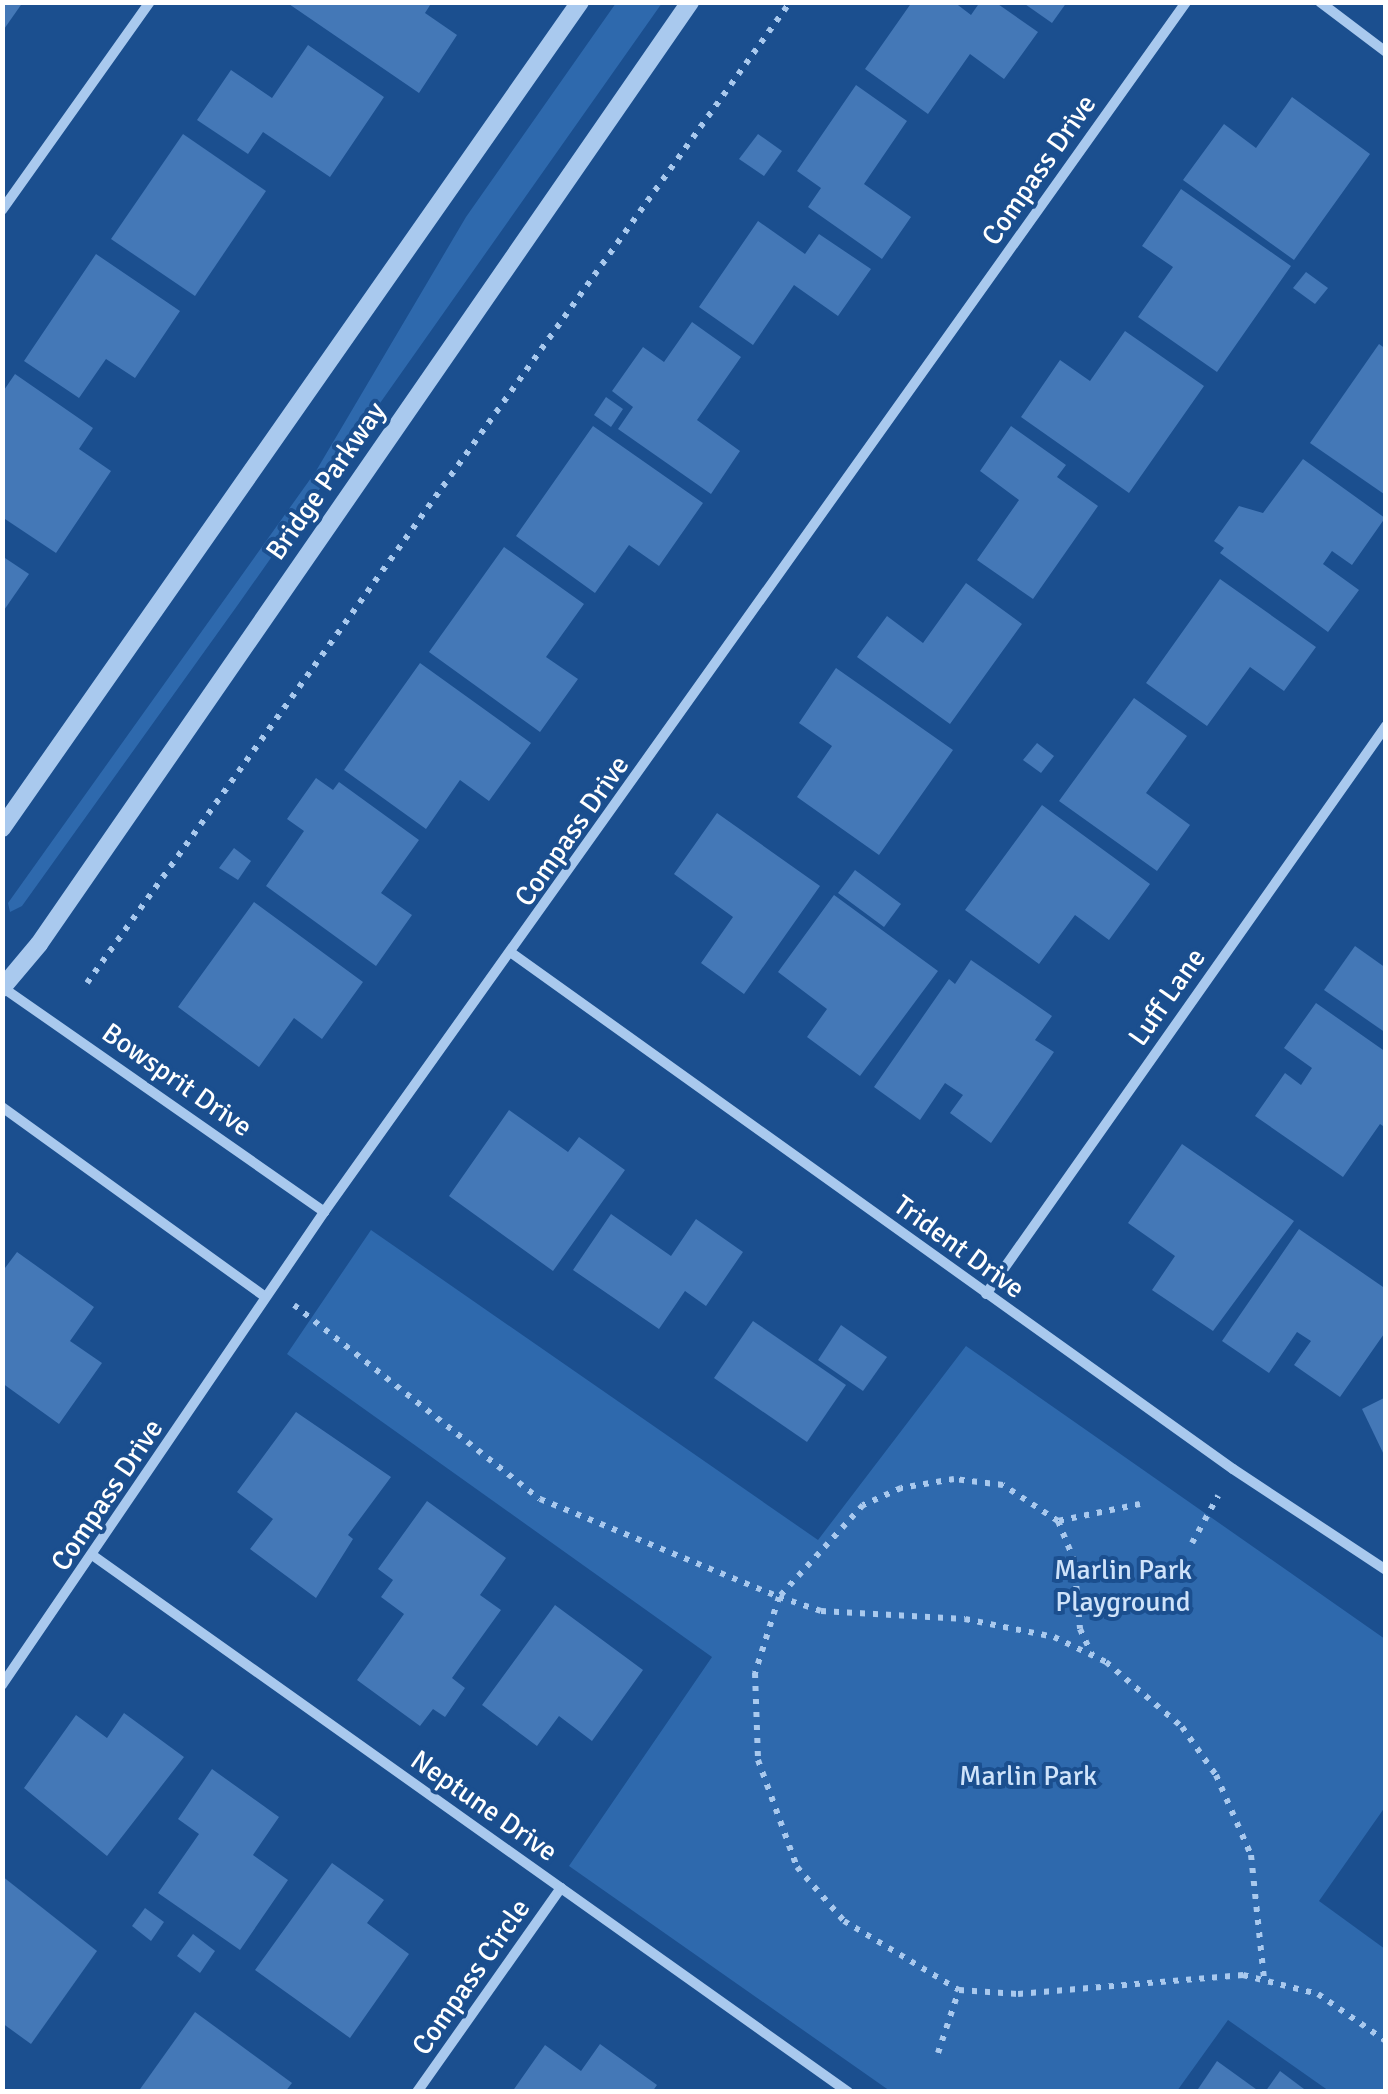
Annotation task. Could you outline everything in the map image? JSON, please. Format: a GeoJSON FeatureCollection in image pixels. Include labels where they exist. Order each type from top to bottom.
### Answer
{"type":"FeatureCollection","features":[{"type":"Feature","properties":{"kind":"street"},"geometry":{"type":"LineString","coordinates":[[2,210],[150,2]]}},
{"type":"Feature","properties":{"kind":"street"},"geometry":{"type":"LineString","coordinates":[[2,828],[580,2]]}},
{"type":"Feature","properties":{"kind":"street","name":"Bridge Parkway"},"geometry":{"type":"LineString","coordinates":[[3,987],[39,944],[690,2]]}},
{"type":"Feature","properties":{"kind":"street"},"geometry":{"type":"LineString","coordinates":[[1320,2],[1386,52]]}},
{"type":"Feature","properties":{"kind":"street","name":"Compass Drive"},"geometry":{"type":"LineString","coordinates":[[2,1685],[94,1557],[324,1212],[512,954],[1184,4]]}},
{"type":"Feature","properties":{"kind":"street","name":"Luff Lane"},"geometry":{"type":"LineString","coordinates":[[986,1294],[1386,726]]}},
{"type":"Feature","properties":{"kind":"street","name":"Trident Drive"},"geometry":{"type":"LineString","coordinates":[[512,954],[1233,1469],[1386,1570]]}},
{"type":"Feature","properties":{"kind":"street","name":"Bowsprit Drive"},"geometry":{"type":"LineString","coordinates":[[3,987],[324,1212]]}},
{"type":"Feature","properties":{"kind":"street"},"geometry":{"type":"LineString","coordinates":[[2,1107],[265,1297]]}},
{"type":"Feature","properties":{"kind":"street","name":"Neptune Drive"},"geometry":{"type":"LineString","coordinates":[[94,1557],[848,2092]]}},
{"type":"Feature","properties":{"kind":"street","name":"Compass Circle"},"geometry":{"type":"LineString","coordinates":[[417,2092],[562,1888]]}},
{"type":"Feature","properties":{"kind":"path"},"geometry":{"type":"LineString","coordinates":[[88,982],[790,2]]}},
{"type":"Feature","properties":{"kind":"path"},"geometry":{"type":"LineString","coordinates":[[272,1286],[540,1499],[821,1611],[966,1619],[1054,1637],[1092,1656],[1182,1727],[1216,1776],[1250,1855],[1264,1978]]}},
{"type":"Feature","properties":{"kind":"path"},"geometry":{"type":"LineString","coordinates":[[1192,1543],[1233,1469]]}},
{"type":"Feature","properties":{"kind":"path"},"geometry":{"type":"LineString","coordinates":[[1092,1656],[1080,1629],[1074,1560],[1058,1521],[1003,1485],[954,1479],[901,1488],[863,1504],[779,1597],[755,1673],[758,1760],[797,1868],[844,1921],[959,1990],[1018,1994],[1206,1976],[1264,1978],[1318,1994],[1386,2041]]}},
{"type":"Feature","properties":{"kind":"path"},"geometry":{"type":"LineString","coordinates":[[1058,1521],[1140,1504]]}},
{"type":"Feature","properties":{"kind":"path"},"geometry":{"type":"LineString","coordinates":[[938,2053],[959,1990]]}},
{"type":"Feature","properties":{"kind":"green space"},"geometry":{"type":"Polygon","coordinates":[[[616,3],[662,3],[22,906],[10,912],[8,903],[316,471],[466,217],[616,3]]]}},
{"type":"Feature","properties":{"kind":"green space","name":"Marlin Park"},"geometry":{"type":"Polygon","coordinates":[[[371,1230],[818,1540],[966,1346],[1385,1639],[1385,1807],[1319,1901],[1385,1949],[1385,2091],[1329,2091],[1228,2020],[1177,2091],[890,2091],[569,1866],[712,1657],[287,1354],[371,1230]]]}},
{"type":"Feature","properties":{"kind":"building"},"geometry":{"type":"Polygon","coordinates":[[[2,2],[23,2],[2,32],[2,2]]]}},
{"type":"Feature","properties":{"kind":"building"},"geometry":{"type":"Polygon","coordinates":[[[286,2],[432,2],[425,13],[457,35],[419,93],[286,2]]]}},
{"type":"Feature","properties":{"kind":"building"},"geometry":{"type":"Polygon","coordinates":[[[912,2],[954,2],[971,15],[980,2],[995,2],[1038,32],[1004,79],[970,54],[928,114],[865,69],[912,2]]]}},
{"type":"Feature","properties":{"kind":"building"},"geometry":{"type":"Polygon","coordinates":[[[1022,2],[1067,2],[1052,23],[1022,2]]]}},
{"type":"Feature","properties":{"kind":"building"},"geometry":{"type":"Polygon","coordinates":[[[308,45],[384,97],[330,177],[263,132],[248,154],[197,120],[231,70],[272,98],[308,45]]]}},
{"type":"Feature","properties":{"kind":"building"},"geometry":{"type":"Polygon","coordinates":[[[856,85],[907,121],[864,184],[911,217],[882,259],[808,207],[821,188],[797,171],[856,85]]]}},
{"type":"Feature","properties":{"kind":"building"},"geometry":{"type":"Polygon","coordinates":[[[1292,97],[1370,154],[1294,260],[1183,180],[1224,124],[1256,148],[1292,97]]]}},
{"type":"Feature","properties":{"kind":"building"},"geometry":{"type":"Polygon","coordinates":[[[183,134],[266,191],[195,296],[111,239],[183,134]]]}},
{"type":"Feature","properties":{"kind":"building"},"geometry":{"type":"Polygon","coordinates":[[[758,134],[782,151],[764,176],[739,159],[758,134]]]}},
{"type":"Feature","properties":{"kind":"building"},"geometry":{"type":"Polygon","coordinates":[[[1181,189],[1291,266],[1217,372],[1138,317],[1173,267],[1142,246],[1181,189]]]}},
{"type":"Feature","properties":{"kind":"building"},"geometry":{"type":"Polygon","coordinates":[[[758,221],[805,254],[819,234],[871,269],[838,316],[794,285],[753,345],[699,307],[758,221]]]}},
{"type":"Feature","properties":{"kind":"building"},"geometry":{"type":"Polygon","coordinates":[[[96,254],[180,311],[135,378],[106,359],[79,398],[24,361],[96,254]]]}},
{"type":"Feature","properties":{"kind":"building"},"geometry":{"type":"Polygon","coordinates":[[[1306,272],[1328,288],[1315,304],[1293,288],[1306,272]]]}},
{"type":"Feature","properties":{"kind":"building"},"geometry":{"type":"Polygon","coordinates":[[[692,322],[741,357],[697,420],[740,451],[711,494],[618,429],[633,407],[612,391],[643,347],[664,362],[692,322]]]}},
{"type":"Feature","properties":{"kind":"building"},"geometry":{"type":"Polygon","coordinates":[[[1125,331],[1204,386],[1129,493],[1021,417],[1060,360],[1090,381],[1125,331]]]}},
{"type":"Feature","properties":{"kind":"building"},"geometry":{"type":"Polygon","coordinates":[[[1379,344],[1386,349],[1384,494],[1310,443],[1379,344]]]}},
{"type":"Feature","properties":{"kind":"building"},"geometry":{"type":"Polygon","coordinates":[[[15,374],[93,428],[79,449],[111,471],[56,553],[2,517],[2,393],[15,374]]]}},
{"type":"Feature","properties":{"kind":"building"},"geometry":{"type":"Polygon","coordinates":[[[606,397],[623,409],[611,427],[594,415],[606,397]]]}},
{"type":"Feature","properties":{"kind":"building"},"geometry":{"type":"Polygon","coordinates":[[[593,426],[703,503],[659,566],[629,545],[595,593],[516,536],[593,426]]]}},
{"type":"Feature","properties":{"kind":"building"},"geometry":{"type":"Polygon","coordinates":[[[1011,426],[1066,465],[1057,477],[1098,506],[1033,599],[977,560],[1019,500],[980,471],[1011,426]]]}},
{"type":"Feature","properties":{"kind":"building"},"geometry":{"type":"Polygon","coordinates":[[[1303,459],[1385,518],[1352,565],[1332,551],[1323,564],[1359,590],[1328,632],[1220,553],[1224,548],[1214,541],[1239,506],[1263,513],[1303,459]]]}},
{"type":"Feature","properties":{"kind":"building"},"geometry":{"type":"Polygon","coordinates":[[[504,547],[584,604],[546,657],[578,679],[540,732],[429,652],[504,547]]]}},
{"type":"Feature","properties":{"kind":"building"},"geometry":{"type":"Polygon","coordinates":[[[2,556],[29,574],[2,613],[2,556]]]}},
{"type":"Feature","properties":{"kind":"building"},"geometry":{"type":"Polygon","coordinates":[[[1220,579],[1316,647],[1284,691],[1250,667],[1207,726],[1146,683],[1220,579]]]}},
{"type":"Feature","properties":{"kind":"building"},"geometry":{"type":"Polygon","coordinates":[[[966,583],[1022,624],[950,724],[857,657],[887,616],[923,643],[966,583]]]}},
{"type":"Feature","properties":{"kind":"building"},"geometry":{"type":"Polygon","coordinates":[[[420,663],[531,743],[489,801],[460,780],[426,829],[344,770],[420,663]]]}},
{"type":"Feature","properties":{"kind":"building"},"geometry":{"type":"Polygon","coordinates":[[[836,668],[953,750],[879,855],[797,797],[832,746],[799,723],[836,668]]]}},
{"type":"Feature","properties":{"kind":"building"},"geometry":{"type":"Polygon","coordinates":[[[1134,698],[1187,736],[1146,793],[1190,825],[1157,871],[1059,801],[1134,698]]]}},
{"type":"Feature","properties":{"kind":"building"},"geometry":{"type":"Polygon","coordinates":[[[1037,743],[1054,756],[1041,773],[1023,760],[1037,743]]]}},
{"type":"Feature","properties":{"kind":"building"},"geometry":{"type":"Polygon","coordinates":[[[316,778],[333,790],[339,782],[419,840],[381,893],[412,915],[376,966],[266,886],[304,831],[287,819],[316,778]]]}},
{"type":"Feature","properties":{"kind":"building"},"geometry":{"type":"Polygon","coordinates":[[[1042,805],[1150,884],[1109,940],[1075,915],[1039,964],[965,910],[1042,805]]]}},
{"type":"Feature","properties":{"kind":"building"},"geometry":{"type":"Polygon","coordinates":[[[717,813],[820,886],[744,994],[701,963],[733,917],[674,874],[717,813]]]}},
{"type":"Feature","properties":{"kind":"building"},"geometry":{"type":"Polygon","coordinates":[[[234,848],[251,861],[238,880],[219,868],[234,848]]]}},
{"type":"Feature","properties":{"kind":"building"},"geometry":{"type":"Polygon","coordinates":[[[855,870],[901,904],[884,927],[838,893],[855,870]]]}},
{"type":"Feature","properties":{"kind":"building"},"geometry":{"type":"Polygon","coordinates":[[[834,895],[938,971],[860,1076],[807,1037],[827,1009],[778,972],[834,895]]]}},
{"type":"Feature","properties":{"kind":"building"},"geometry":{"type":"Polygon","coordinates":[[[254,902],[363,982],[322,1039],[294,1018],[259,1067],[178,1007],[254,902]]]}},
{"type":"Feature","properties":{"kind":"building"},"geometry":{"type":"Polygon","coordinates":[[[1355,946],[1386,968],[1386,1033],[1324,990],[1355,946]]]}},
{"type":"Feature","properties":{"kind":"building"},"geometry":{"type":"Polygon","coordinates":[[[971,960],[1052,1016],[1035,1040],[1054,1052],[991,1143],[950,1113],[963,1095],[945,1083],[920,1120],[874,1087],[949,979],[955,984],[971,960]]]}},
{"type":"Feature","properties":{"kind":"building"},"geometry":{"type":"Polygon","coordinates":[[[1316,1003],[1386,1052],[1386,1128],[1380,1124],[1343,1177],[1255,1116],[1285,1073],[1301,1085],[1312,1068],[1284,1048],[1316,1003]]]}},
{"type":"Feature","properties":{"kind":"building"},"geometry":{"type":"Polygon","coordinates":[[[509,1110],[568,1152],[579,1137],[625,1170],[553,1271],[449,1196],[509,1110]]]}},
{"type":"Feature","properties":{"kind":"building"},"geometry":{"type":"Polygon","coordinates":[[[1182,1144],[1294,1221],[1213,1331],[1152,1290],[1175,1256],[1128,1223],[1182,1144]]]}},
{"type":"Feature","properties":{"kind":"building"},"geometry":{"type":"Polygon","coordinates":[[[611,1214],[671,1256],[696,1219],[743,1252],[706,1306],[685,1291],[659,1329],[573,1270],[611,1214]]]}},
{"type":"Feature","properties":{"kind":"building"},"geometry":{"type":"Polygon","coordinates":[[[1299,1229],[1386,1289],[1386,1331],[1340,1397],[1294,1365],[1311,1341],[1297,1332],[1269,1373],[1222,1341],[1299,1229]]]}},
{"type":"Feature","properties":{"kind":"building"},"geometry":{"type":"Polygon","coordinates":[[[17,1252],[94,1307],[70,1341],[102,1363],[59,1424],[2,1383],[2,1272],[17,1252]]]}},
{"type":"Feature","properties":{"kind":"building"},"geometry":{"type":"Polygon","coordinates":[[[753,1321],[846,1385],[807,1442],[714,1378],[753,1321]]]}},
{"type":"Feature","properties":{"kind":"building"},"geometry":{"type":"Polygon","coordinates":[[[841,1325],[887,1357],[863,1391],[818,1360],[841,1325]]]}},
{"type":"Feature","properties":{"kind":"building"},"geometry":{"type":"Polygon","coordinates":[[[1386,1397],[1386,1459],[1362,1409],[1386,1397]]]}},
{"type":"Feature","properties":{"kind":"building"},"geometry":{"type":"Polygon","coordinates":[[[296,1412],[391,1477],[348,1535],[353,1539],[316,1598],[250,1549],[273,1519],[237,1492],[296,1412]]]}},
{"type":"Feature","properties":{"kind":"building"},"geometry":{"type":"Polygon","coordinates":[[[427,1501],[506,1558],[480,1595],[501,1610],[452,1678],[465,1688],[445,1717],[433,1709],[420,1726],[357,1680],[404,1614],[381,1597],[393,1580],[378,1569],[427,1501]]]}},
{"type":"Feature","properties":{"kind":"building"},"geometry":{"type":"Polygon","coordinates":[[[555,1605],[643,1670],[592,1741],[559,1716],[537,1746],[482,1705],[555,1605]]]}},
{"type":"Feature","properties":{"kind":"building"},"geometry":{"type":"Polygon","coordinates":[[[124,1713],[184,1757],[107,1856],[24,1788],[76,1715],[107,1738],[124,1713]]]}},
{"type":"Feature","properties":{"kind":"building"},"geometry":{"type":"Polygon","coordinates":[[[212,1769],[279,1817],[253,1855],[288,1880],[240,1950],[158,1893],[199,1834],[178,1819],[212,1769]]]}},
{"type":"Feature","properties":{"kind":"building"},"geometry":{"type":"Polygon","coordinates":[[[332,1863],[384,1900],[367,1923],[409,1954],[350,2038],[255,1970],[332,1863]]]}},
{"type":"Feature","properties":{"kind":"building"},"geometry":{"type":"Polygon","coordinates":[[[2,1876],[97,1951],[31,2044],[2,2023],[2,1876]]]}},
{"type":"Feature","properties":{"kind":"building"},"geometry":{"type":"Polygon","coordinates":[[[145,1908],[164,1922],[151,1941],[132,1926],[145,1908]]]}},
{"type":"Feature","properties":{"kind":"building"},"geometry":{"type":"Polygon","coordinates":[[[193,1934],[215,1951],[200,1973],[177,1956],[193,1934]]]}},
{"type":"Feature","properties":{"kind":"building"},"geometry":{"type":"Polygon","coordinates":[[[195,2012],[292,2083],[285,2092],[138,2092],[195,2012]]]}},
{"type":"Feature","properties":{"kind":"building"},"geometry":{"type":"Polygon","coordinates":[[[600,2044],[657,2085],[652,2092],[512,2092],[545,2045],[581,2071],[600,2044]]]}},
{"type":"Feature","properties":{"kind":"building"},"geometry":{"type":"Polygon","coordinates":[[[1217,2061],[1260,2092],[1196,2092],[1217,2061]]]}},
{"type":"Feature","properties":{"kind":"building"},"geometry":{"type":"Polygon","coordinates":[[[1280,2071],[1308,2092],[1265,2092],[1280,2071]]]}},
{"type":"Feature","properties":{"kind":"park label","name":"Marlin Park Playground"},"geometry":{"type":"Point","coordinates":[1123,1586]}}]}
